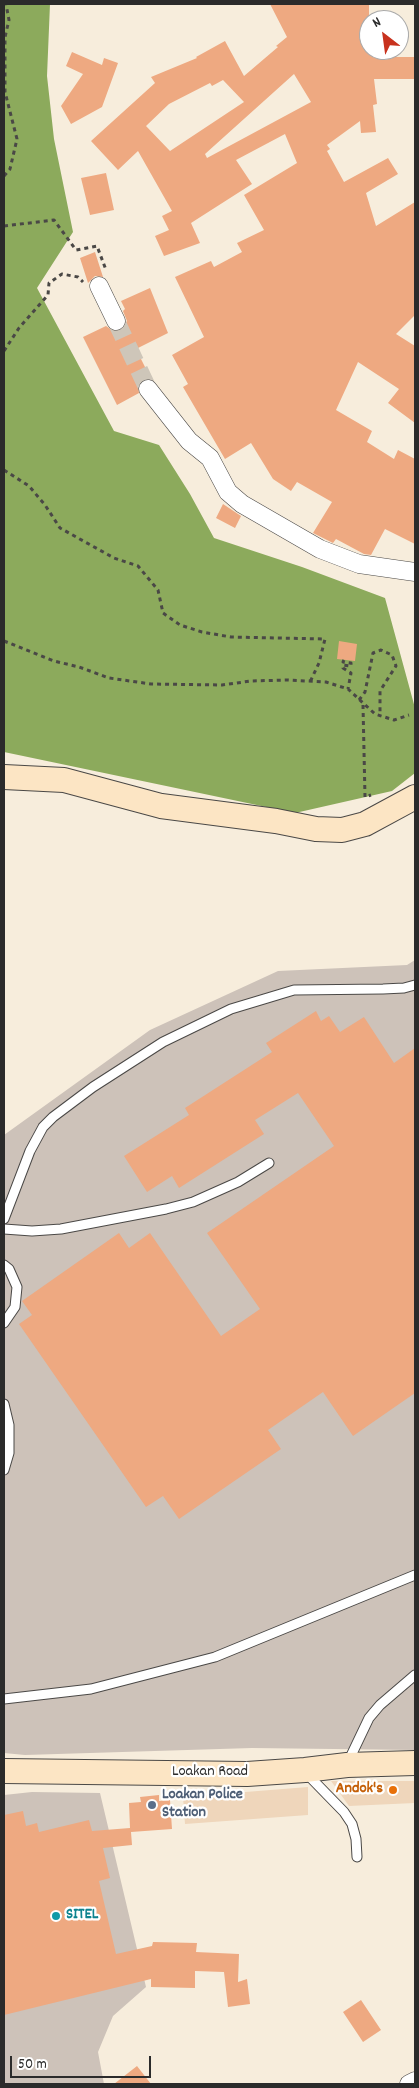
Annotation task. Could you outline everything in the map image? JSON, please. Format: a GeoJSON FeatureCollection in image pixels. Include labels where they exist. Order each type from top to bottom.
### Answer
{"type":"FeatureCollection","features":[{"type":"Feature","properties":{"kind":"main road"},"geometry":{"type":"LineString","coordinates":[[4,777],[64,780],[161,806],[276,821],[316,829],[342,830],[365,824],[415,797]]}},
{"type":"Feature","properties":{"kind":"main road","name":"Loakan Road"},"geometry":{"type":"LineString","coordinates":[[4,1771],[247,1774],[305,1770],[347,1764],[415,1763]]}},
{"type":"Feature","properties":{"kind":"street"},"geometry":{"type":"LineString","coordinates":[[99,286],[116,321]]}},
{"type":"Feature","properties":{"kind":"street"},"geometry":{"type":"LineString","coordinates":[[148,389],[190,441],[210,458],[228,492],[242,504],[320,549],[359,564],[415,572]]}},
{"type":"Feature","properties":{"kind":"street"},"geometry":{"type":"LineString","coordinates":[[409,2084],[415,2081]]}},
{"type":"Feature","properties":{"kind":"lane"},"geometry":{"type":"LineString","coordinates":[[4,1219],[30,1151],[43,1127],[53,1117],[93,1087],[163,1042],[231,1009],[294,990],[404,988],[415,984]]}},
{"type":"Feature","properties":{"kind":"lane"},"geometry":{"type":"LineString","coordinates":[[4,1229],[32,1231],[61,1229],[166,1209],[193,1202],[229,1186],[269,1163]]}},
{"type":"Feature","properties":{"kind":"lane"},"geometry":{"type":"LineString","coordinates":[[4,1265],[9,1269],[18,1287],[15,1307],[4,1323]]}},
{"type":"Feature","properties":{"kind":"lane"},"geometry":{"type":"LineString","coordinates":[[4,1404],[10,1453],[4,1470]]}},
{"type":"Feature","properties":{"kind":"lane"},"geometry":{"type":"LineString","coordinates":[[4,1699],[91,1688],[215,1657],[415,1575]]}},
{"type":"Feature","properties":{"kind":"lane"},"geometry":{"type":"LineString","coordinates":[[347,1764],[368,1718],[415,1675]]}},
{"type":"Feature","properties":{"kind":"lane"},"geometry":{"type":"LineString","coordinates":[[305,1770],[344,1812],[352,1824],[356,1839],[357,1857]]}},
{"type":"Feature","properties":{"kind":"path"},"geometry":{"type":"LineString","coordinates":[[4,176],[10,169],[17,139],[5,92],[5,37],[9,20],[6,4]]}},
{"type":"Feature","properties":{"kind":"path"},"geometry":{"type":"LineString","coordinates":[[4,226],[54,220],[76,250],[97,246],[111,283],[88,289],[78,277],[62,274],[50,283],[48,294],[18,328],[4,351]]}},
{"type":"Feature","properties":{"kind":"path"},"geometry":{"type":"LineString","coordinates":[[4,470],[29,486],[45,505],[60,528],[114,558],[138,566],[158,590],[163,613],[180,625],[202,632],[231,637],[325,638],[319,663],[310,682]]}},
{"type":"Feature","properties":{"kind":"path"},"geometry":{"type":"LineString","coordinates":[[4,641],[54,661],[79,667],[109,678],[151,684],[222,685],[251,681],[326,682],[348,689],[358,700],[380,715],[394,720],[409,715]]}},
{"type":"Feature","properties":{"kind":"path"},"geometry":{"type":"LineString","coordinates":[[358,700],[365,692],[373,653],[381,650],[392,655],[396,666],[380,691],[380,715]]}},
{"type":"Feature","properties":{"kind":"path"},"geometry":{"type":"LineString","coordinates":[[344,660],[343,662],[351,663],[351,666],[343,666],[343,668],[351,673],[348,689]]}},
{"type":"Feature","properties":{"kind":"path"},"geometry":{"type":"LineString","coordinates":[[363,704],[365,797],[374,794]]}},
{"type":"Feature","properties":{"kind":"shaded area"},"geometry":{"type":"Polygon","coordinates":[[[415,960],[415,1750],[252,1748],[25,1755],[4,1753],[4,1135],[150,1030],[278,971],[407,965],[415,960]]]}},
{"type":"Feature","properties":{"kind":"shaded area"},"geometry":{"type":"Polygon","coordinates":[[[331,1781],[415,1781],[415,1803],[349,1806],[331,1781]]]}},
{"type":"Feature","properties":{"kind":"shaded area"},"geometry":{"type":"Polygon","coordinates":[[[308,1787],[308,1815],[185,1824],[183,1797],[308,1787]]]}},
{"type":"Feature","properties":{"kind":"shaded area","name":"SITEL"},"geometry":{"type":"Polygon","coordinates":[[[32,1792],[100,1793],[146,1987],[113,2016],[98,2052],[104,2084],[4,2084],[4,1795],[32,1792]]]}},
{"type":"Feature","properties":{"kind":"green space"},"geometry":{"type":"Polygon","coordinates":[[[4,4],[50,4],[47,76],[54,139],[73,232],[37,288],[114,431],[159,445],[190,494],[214,538],[302,567],[385,598],[415,708],[415,773],[392,791],[295,813],[4,752],[4,4]]]}},
{"type":"Feature","properties":{"kind":"building"},"geometry":{"type":"Polygon","coordinates":[[[270,4],[369,5],[369,10],[359,10],[359,60],[409,60],[409,57],[414,57],[414,79],[374,79],[377,104],[373,105],[376,132],[361,133],[360,121],[327,145],[330,149],[327,151],[344,182],[388,158],[398,174],[366,193],[376,226],[415,202],[415,315],[396,334],[415,346],[415,423],[388,403],[399,389],[358,362],[336,410],[372,431],[367,442],[394,459],[398,450],[415,459],[415,544],[385,529],[371,555],[364,554],[336,539],[333,543],[313,533],[332,502],[297,482],[291,491],[273,479],[251,443],[225,459],[183,387],[188,384],[172,355],[204,337],[175,277],[211,261],[214,267],[242,252],[237,243],[264,230],[244,195],[297,163],[285,134],[236,160],[252,184],[191,223],[200,243],[164,256],[155,236],[169,230],[162,216],[172,211],[138,151],[118,170],[91,141],[155,83],[151,77],[197,58],[225,41],[244,76],[278,47],[276,46],[287,37],[270,4]],[[294,74],[205,154],[207,158],[311,102],[294,74]],[[223,80],[212,86],[210,83],[169,104],[146,126],[170,151],[244,102],[223,80]]]}},
{"type":"Feature","properties":{"kind":"building"},"geometry":{"type":"Polygon","coordinates":[[[72,52],[102,65],[104,58],[118,63],[102,107],[71,124],[61,106],[83,74],[66,66],[72,52]]]}},
{"type":"Feature","properties":{"kind":"building"},"geometry":{"type":"Polygon","coordinates":[[[106,173],[114,210],[90,215],[81,178],[106,173]]]}},
{"type":"Feature","properties":{"kind":"building"},"geometry":{"type":"Polygon","coordinates":[[[95,252],[103,277],[95,276],[88,283],[80,258],[95,252]]]}},
{"type":"Feature","properties":{"kind":"building"},"geometry":{"type":"Polygon","coordinates":[[[150,288],[168,333],[136,349],[151,379],[142,380],[138,386],[139,393],[117,405],[83,337],[106,326],[115,332],[121,330],[127,321],[123,311],[125,309],[121,301],[150,288]]]}},
{"type":"Feature","properties":{"kind":"building"},"geometry":{"type":"Polygon","coordinates":[[[223,504],[241,516],[235,528],[216,518],[223,504]]]}},
{"type":"Feature","properties":{"kind":"building"},"geometry":{"type":"Polygon","coordinates":[[[339,641],[357,644],[355,661],[337,659],[339,641]]]}},
{"type":"Feature","properties":{"kind":"building"},"geometry":{"type":"Polygon","coordinates":[[[316,1011],[321,1021],[329,1016],[340,1032],[364,1017],[394,1063],[415,1048],[415,1393],[353,1436],[323,1392],[268,1430],[281,1449],[179,1519],[163,1496],[146,1507],[19,1324],[32,1315],[22,1301],[119,1233],[129,1248],[150,1233],[221,1336],[260,1309],[207,1233],[334,1146],[298,1093],[255,1120],[264,1134],[179,1188],[172,1176],[147,1192],[124,1156],[189,1115],[185,1108],[272,1052],[266,1043],[316,1011]]]}},
{"type":"Feature","properties":{"kind":"building","name":"SITEL"},"geometry":{"type":"Polygon","coordinates":[[[159,1795],[159,1801],[170,1800],[172,1829],[131,1832],[132,1845],[103,1848],[110,1878],[99,1881],[116,1954],[152,1946],[153,1942],[197,1943],[196,1952],[239,1954],[238,1982],[247,1979],[250,2004],[228,2007],[224,1972],[195,1971],[195,1988],[151,1987],[151,1979],[4,2015],[4,1815],[23,1811],[26,1826],[37,1823],[39,1832],[89,1820],[92,1831],[130,1828],[129,1803],[141,1802],[140,1797],[159,1795]]]}},
{"type":"Feature","properties":{"kind":"building"},"geometry":{"type":"Polygon","coordinates":[[[361,2000],[381,2030],[363,2042],[343,2012],[361,2000]]]}},
{"type":"Feature","properties":{"kind":"building"},"geometry":{"type":"Polygon","coordinates":[[[137,2066],[151,2084],[114,2084],[137,2066]]]}},
{"type":"Feature","properties":{"kind":"tunnel"},"geometry":{"type":"LineString","coordinates":[[116,321],[148,389]]}},
{"type":"Feature","properties":{"kind":"place","name":"Andok's"},"geometry":{"type":"Point","coordinates":[393,1790]}},
{"type":"Feature","properties":{"kind":"place","name":"Loakan Police Station"},"geometry":{"type":"Point","coordinates":[152,1805]}},
{"type":"Feature","properties":{"kind":"place","name":"SITEL"},"geometry":{"type":"Point","coordinates":[56,1916]}}]}
